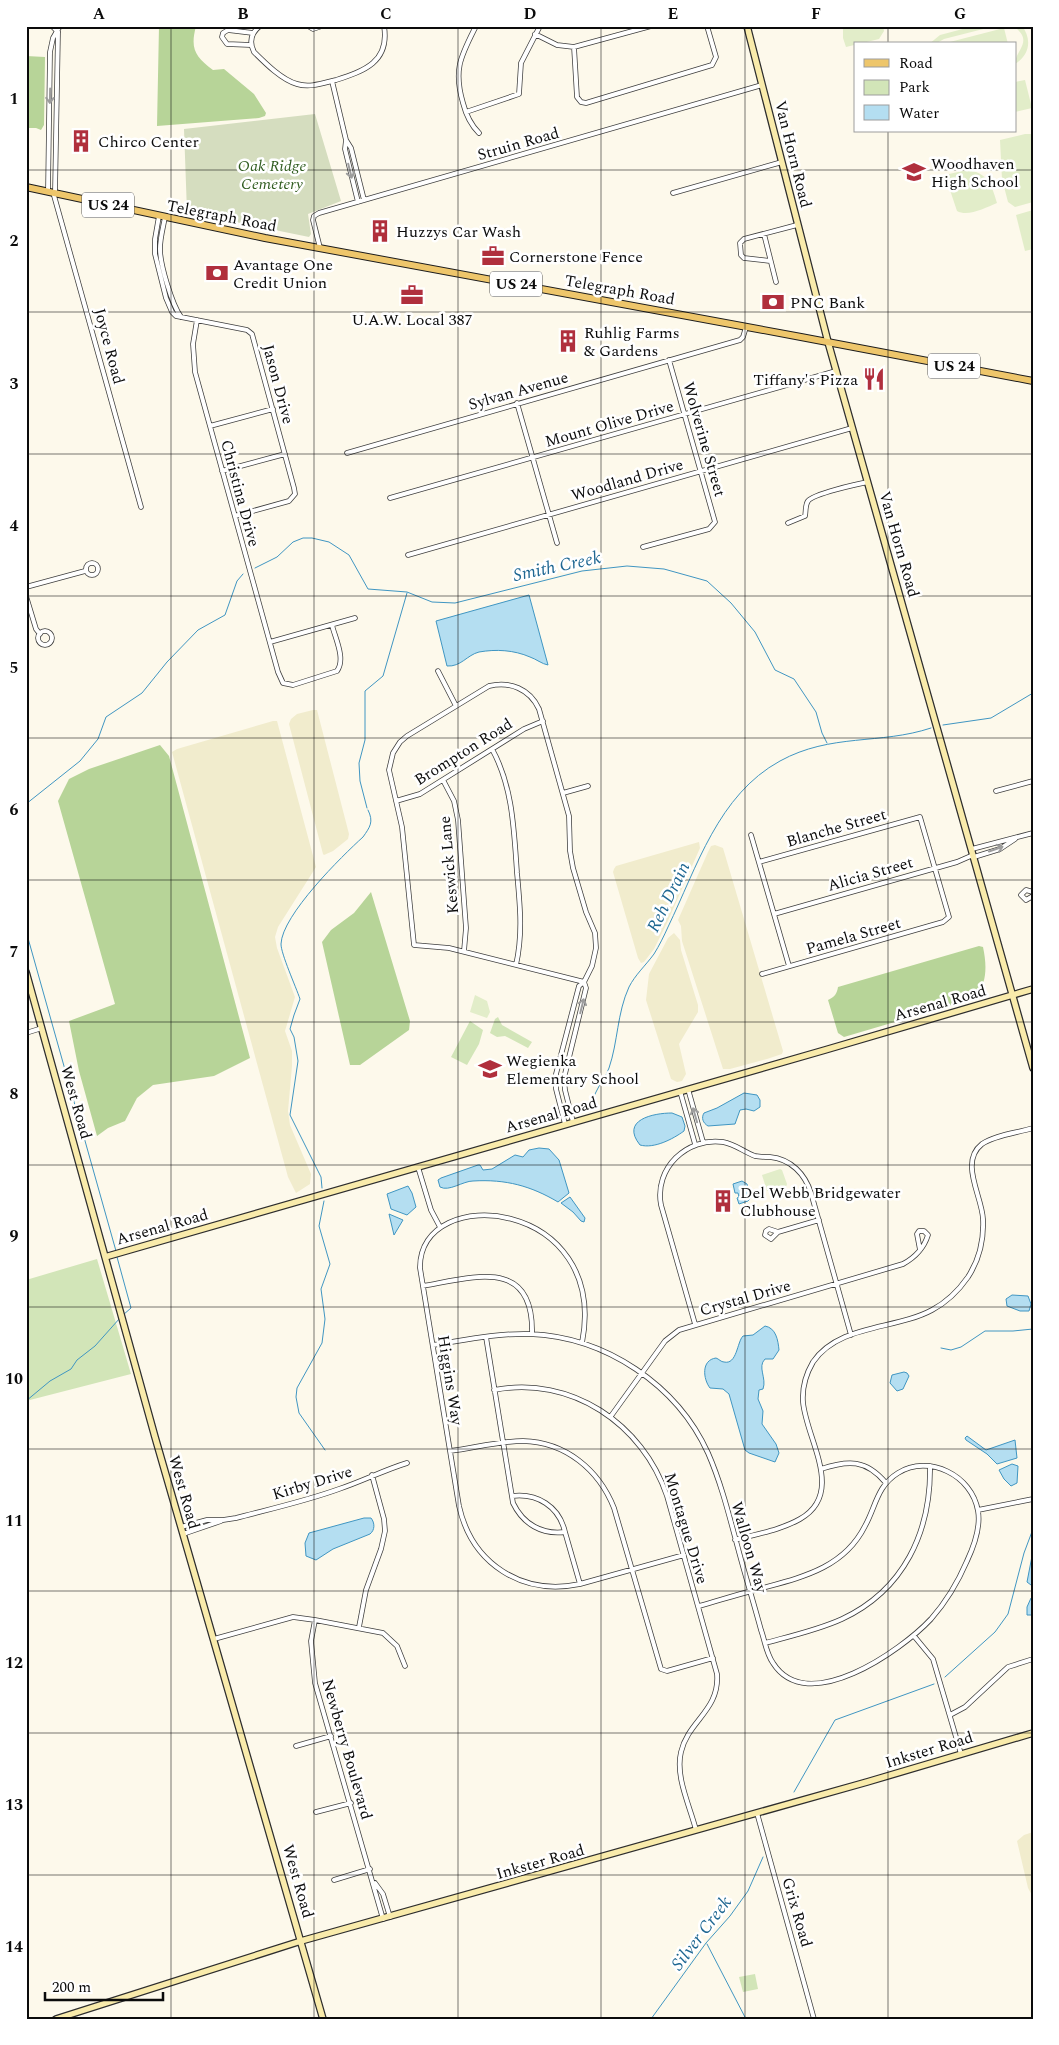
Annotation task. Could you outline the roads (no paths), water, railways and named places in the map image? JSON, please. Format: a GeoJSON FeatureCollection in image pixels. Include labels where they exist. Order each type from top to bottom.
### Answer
{"type":"FeatureCollection","features":[{"type":"Feature","properties":{"kind":"main road","name":"Telegraph Road"},"geometry":{"type":"LineString","coordinates":[[26,187],[162,217],[320,248],[746,326],[1033,382]]}},
{"type":"Feature","properties":{"kind":"street"},"geometry":{"type":"LineString","coordinates":[[52,26],[58,32],[56,144],[52,192]]}},
{"type":"Feature","properties":{"kind":"street"},"geometry":{"type":"LineString","coordinates":[[52,192],[49,144],[51,44],[60,26]]}},
{"type":"Feature","properties":{"kind":"street"},"geometry":{"type":"LineString","coordinates":[[260,26],[253,33],[251,43],[257,55],[283,77],[295,84],[312,86],[362,71],[374,62],[384,44],[384,26]]}},
{"type":"Feature","properties":{"kind":"street"},"geometry":{"type":"LineString","coordinates":[[308,26],[313,29],[322,26]]}},
{"type":"Feature","properties":{"kind":"street"},"geometry":{"type":"LineString","coordinates":[[476,26],[463,51],[458,69],[459,89],[467,118],[479,133]]}},
{"type":"Feature","properties":{"kind":"street"},"geometry":{"type":"LineString","coordinates":[[466,112],[520,94],[521,63],[540,26]]}},
{"type":"Feature","properties":{"kind":"street"},"geometry":{"type":"LineString","coordinates":[[535,34],[557,45],[574,47],[651,26]]}},
{"type":"Feature","properties":{"kind":"street"},"geometry":{"type":"LineString","coordinates":[[574,47],[577,97],[583,103],[715,63],[716,57],[707,26]]}},
{"type":"Feature","properties":{"kind":"street","name":"Van Horn Road"},"geometry":{"type":"LineString","coordinates":[[747,26],[828,342],[1033,1068]]}},
{"type":"Feature","properties":{"kind":"street"},"geometry":{"type":"LineString","coordinates":[[251,43],[226,44],[222,35],[228,30],[253,33]]}},
{"type":"Feature","properties":{"kind":"street"},"geometry":{"type":"LineString","coordinates":[[50,81],[57,82]]}},
{"type":"Feature","properties":{"kind":"street"},"geometry":{"type":"LineString","coordinates":[[332,81],[346,140],[351,148],[364,200]]}},
{"type":"Feature","properties":{"kind":"street","name":"Struin Road"},"geometry":{"type":"LineString","coordinates":[[320,248],[314,216],[762,85]]}},
{"type":"Feature","properties":{"kind":"street"},"geometry":{"type":"LineString","coordinates":[[50,119],[56,119]]}},
{"type":"Feature","properties":{"kind":"street"},"geometry":{"type":"LineString","coordinates":[[346,140],[345,149],[358,202]]}},
{"type":"Feature","properties":{"kind":"street"},"geometry":{"type":"LineString","coordinates":[[49,144],[56,144]]}},
{"type":"Feature","properties":{"kind":"street"},"geometry":{"type":"LineString","coordinates":[[673,194],[782,162]]}},
{"type":"Feature","properties":{"kind":"street","name":"Joyce Road"},"geometry":{"type":"LineString","coordinates":[[52,192],[77,274],[141,507]]}},
{"type":"Feature","properties":{"kind":"street"},"geometry":{"type":"LineString","coordinates":[[162,217],[154,244],[155,257],[174,306],[182,316],[196,320]]}},
{"type":"Feature","properties":{"kind":"street"},"geometry":{"type":"LineString","coordinates":[[162,217],[160,256],[165,285]]}},
{"type":"Feature","properties":{"kind":"street"},"geometry":{"type":"LineString","coordinates":[[770,261],[745,259],[741,255],[739,245],[741,241],[797,225]]}},
{"type":"Feature","properties":{"kind":"street"},"geometry":{"type":"LineString","coordinates":[[764,234],[776,282]]}},
{"type":"Feature","properties":{"kind":"street"},"geometry":{"type":"LineString","coordinates":[[154,244],[160,244]]}},
{"type":"Feature","properties":{"kind":"street","name":"Jason Drive"},"geometry":{"type":"LineString","coordinates":[[196,320],[247,330],[252,334],[294,488],[294,496],[288,501],[235,516]]}},
{"type":"Feature","properties":{"kind":"street","name":"Christina Drive"},"geometry":{"type":"LineString","coordinates":[[196,320],[193,363],[280,679],[286,684],[293,685],[333,673],[340,668],[340,657],[332,625]]}},
{"type":"Feature","properties":{"kind":"street","name":"Sylvan Avenue"},"geometry":{"type":"LineString","coordinates":[[347,453],[740,340],[743,337],[746,326]]}},
{"type":"Feature","properties":{"kind":"street","name":"Wolverine Street"},"geometry":{"type":"LineString","coordinates":[[643,547],[709,530],[714,525],[701,471],[669,360]]}},
{"type":"Feature","properties":{"kind":"street","name":"Mount Olive Drive"},"geometry":{"type":"LineString","coordinates":[[390,498],[836,371]]}},
{"type":"Feature","properties":{"kind":"street"},"geometry":{"type":"LineString","coordinates":[[517,403],[557,543]]}},
{"type":"Feature","properties":{"kind":"street"},"geometry":{"type":"LineString","coordinates":[[210,426],[273,409]]}},
{"type":"Feature","properties":{"kind":"street","name":"Woodland Drive"},"geometry":{"type":"LineString","coordinates":[[408,555],[852,428]]}},
{"type":"Feature","properties":{"kind":"street"},"geometry":{"type":"LineString","coordinates":[[222,471],[285,454]]}},
{"type":"Feature","properties":{"kind":"street"},"geometry":{"type":"LineString","coordinates":[[788,523],[805,516],[807,504],[812,498],[868,482]]}},
{"type":"Feature","properties":{"kind":"street"},"geometry":{"type":"LineString","coordinates":[[26,587],[85,571]]}},
{"type":"Feature","properties":{"kind":"street"},"geometry":{"type":"LineString","coordinates":[[26,596],[36,629],[40,634]]}},
{"type":"Feature","properties":{"kind":"street"},"geometry":{"type":"LineString","coordinates":[[270,642],[355,618]]}},
{"type":"Feature","properties":{"kind":"street"},"geometry":{"type":"LineString","coordinates":[[438,671],[456,706]]}},
{"type":"Feature","properties":{"kind":"street"},"geometry":{"type":"LineString","coordinates":[[565,1124],[556,1089],[556,1074],[579,986],[584,982],[594,959],[596,938],[586,912],[570,856],[570,822],[537,704],[530,696],[516,687],[506,685],[486,687],[404,738],[390,760],[389,770],[402,827],[414,945],[439,946],[464,951],[584,982]]}},
{"type":"Feature","properties":{"kind":"street","name":"Brompton Road"},"geometry":{"type":"LineString","coordinates":[[396,801],[416,796],[526,727],[543,721]]}},
{"type":"Feature","properties":{"kind":"street"},"geometry":{"type":"LineString","coordinates":[[492,749],[499,763],[514,824],[522,925],[516,965]]}},
{"type":"Feature","properties":{"kind":"street","name":"Keswick Lane"},"geometry":{"type":"LineString","coordinates":[[442,780],[454,801],[458,820],[466,928],[464,951]]}},
{"type":"Feature","properties":{"kind":"street"},"geometry":{"type":"LineString","coordinates":[[996,791],[1033,781]]}},
{"type":"Feature","properties":{"kind":"street"},"geometry":{"type":"LineString","coordinates":[[563,793],[588,786]]}},
{"type":"Feature","properties":{"kind":"street","name":"Blanche Street"},"geometry":{"type":"LineString","coordinates":[[759,862],[920,817],[936,868]]}},
{"type":"Feature","properties":{"kind":"street","name":"Alicia Street"},"geometry":{"type":"LineString","coordinates":[[774,914],[936,868],[1033,833]]}},
{"type":"Feature","properties":{"kind":"street"},"geometry":{"type":"LineString","coordinates":[[751,835],[789,966]]}},
{"type":"Feature","properties":{"kind":"street","name":"Alicia Street"},"geometry":{"type":"LineString","coordinates":[[973,854],[1000,848],[1017,838]]}},
{"type":"Feature","properties":{"kind":"street","name":"Pamela Street"},"geometry":{"type":"LineString","coordinates":[[762,974],[943,922],[949,918],[936,868]]}},
{"type":"Feature","properties":{"kind":"street"},"geometry":{"type":"LineString","coordinates":[[1033,892],[1026,890],[1021,895],[1026,900],[1033,896]]}},
{"type":"Feature","properties":{"kind":"street","name":"West Road"},"geometry":{"type":"LineString","coordinates":[[26,972],[181,1527],[323,2019]]}},
{"type":"Feature","properties":{"kind":"street"},"geometry":{"type":"LineString","coordinates":[[573,1122],[564,1084],[568,1058],[586,988],[584,982]]}},
{"type":"Feature","properties":{"kind":"street","name":"Arsenal Road"},"geometry":{"type":"LineString","coordinates":[[105,1257],[1033,989]]}},
{"type":"Feature","properties":{"kind":"street"},"geometry":{"type":"LineString","coordinates":[[570,1019],[578,1021]]}},
{"type":"Feature","properties":{"kind":"street"},"geometry":{"type":"LineString","coordinates":[[26,1033],[42,1028]]}},
{"type":"Feature","properties":{"kind":"street"},"geometry":{"type":"LineString","coordinates":[[560,1056],[568,1058]]}},
{"type":"Feature","properties":{"kind":"street"},"geometry":{"type":"LineString","coordinates":[[688,1088],[703,1142]]}},
{"type":"Feature","properties":{"kind":"street"},"geometry":{"type":"LineString","coordinates":[[680,1090],[696,1144]]}},
{"type":"Feature","properties":{"kind":"street"},"geometry":{"type":"LineString","coordinates":[[735,1540],[787,1525],[806,1515],[817,1503],[823,1484],[821,1468],[803,1406],[805,1382],[812,1365],[824,1350],[836,1341],[925,1313],[943,1303],[958,1290],[976,1261],[982,1232],[981,1202],[972,1168],[974,1154],[980,1146],[988,1141],[1033,1128]]}},
{"type":"Feature","properties":{"kind":"street"},"geometry":{"type":"LineString","coordinates":[[696,1324],[662,1209],[660,1195],[663,1176],[670,1165],[681,1153],[703,1142],[730,1144],[755,1156],[773,1158],[789,1163],[799,1170],[808,1185],[852,1335]]}},
{"type":"Feature","properties":{"kind":"street"},"geometry":{"type":"LineString","coordinates":[[418,1167],[431,1210],[440,1228],[448,1223],[472,1217],[494,1216],[530,1225],[553,1240],[572,1262],[582,1286],[586,1316],[582,1343]]}},
{"type":"Feature","properties":{"kind":"street"},"geometry":{"type":"LineString","coordinates":[[778,1232],[819,1220]]}},
{"type":"Feature","properties":{"kind":"street","name":"Higgins Way"},"geometry":{"type":"LineString","coordinates":[[440,1228],[428,1240],[422,1253],[420,1268],[459,1505],[465,1528],[472,1541],[487,1559],[506,1574],[531,1584],[553,1587],[580,1584],[684,1555]]}},
{"type":"Feature","properties":{"kind":"street"},"geometry":{"type":"LineString","coordinates":[[920,1231],[924,1231],[928,1237],[920,1250],[917,1234],[920,1231]]}},
{"type":"Feature","properties":{"kind":"street","name":"Crystal Drive"},"geometry":{"type":"LineString","coordinates":[[611,1416],[669,1337],[679,1330],[903,1264],[916,1256],[920,1250]]}},
{"type":"Feature","properties":{"kind":"street"},"geometry":{"type":"LineString","coordinates":[[423,1286],[488,1276],[508,1280],[520,1290],[529,1303],[532,1316],[532,1334]]}},
{"type":"Feature","properties":{"kind":"street","name":"Walloon Way"},"geometry":{"type":"LineString","coordinates":[[433,1345],[486,1337],[532,1334],[582,1343],[613,1356],[642,1373],[675,1404],[699,1436],[717,1476],[770,1660],[780,1672],[792,1680],[813,1684],[843,1676],[865,1668],[887,1656],[914,1636],[940,1608],[963,1571],[978,1530],[978,1510]]}},
{"type":"Feature","properties":{"kind":"street"},"geometry":{"type":"LineString","coordinates":[[486,1337],[512,1496],[517,1511],[528,1524],[549,1533],[565,1532]]}},
{"type":"Feature","properties":{"kind":"street","name":"Montague Drive"},"geometry":{"type":"LineString","coordinates":[[494,1390],[524,1388],[556,1392],[586,1402],[611,1416],[634,1438],[655,1468],[665,1490],[718,1678],[715,1694],[710,1706],[686,1738],[680,1762],[681,1775],[696,1830]]}},
{"type":"Feature","properties":{"kind":"street"},"geometry":{"type":"LineString","coordinates":[[450,1451],[523,1441],[551,1446],[571,1455],[590,1469],[604,1486],[612,1504],[662,1670],[667,1671],[713,1658]]}},
{"type":"Feature","properties":{"kind":"street","name":"Kirby Drive"},"geometry":{"type":"LineString","coordinates":[[183,1534],[223,1520],[339,1490],[372,1475],[407,1463]]}},
{"type":"Feature","properties":{"kind":"street"},"geometry":{"type":"LineString","coordinates":[[821,1468],[843,1463],[861,1464],[876,1473],[886,1483]]}},
{"type":"Feature","properties":{"kind":"street"},"geometry":{"type":"LineString","coordinates":[[699,1606],[811,1574],[826,1567],[840,1557],[861,1534],[877,1495],[886,1483],[904,1470],[920,1466],[930,1466],[947,1470],[962,1481],[970,1490],[978,1510],[1033,1499]]}},
{"type":"Feature","properties":{"kind":"street"},"geometry":{"type":"LineString","coordinates":[[765,1642],[821,1627],[843,1618],[866,1605],[887,1587],[910,1557],[921,1532],[929,1500],[930,1466]]}},
{"type":"Feature","properties":{"kind":"street"},"geometry":{"type":"LineString","coordinates":[[359,1627],[366,1590],[381,1549],[385,1531],[384,1519],[372,1475]]}},
{"type":"Feature","properties":{"kind":"street"},"geometry":{"type":"LineString","coordinates":[[512,1496],[528,1496],[546,1502],[560,1517],[580,1584]]}},
{"type":"Feature","properties":{"kind":"street","name":"Kirby Drive"},"geometry":{"type":"LineString","coordinates":[[181,1527],[207,1520],[223,1520]]}},
{"type":"Feature","properties":{"kind":"street"},"geometry":{"type":"LineString","coordinates":[[214,1639],[293,1617],[380,1631],[389,1636],[399,1648],[405,1666]]}},
{"type":"Feature","properties":{"kind":"street","name":"Newberry Boulevard"},"geometry":{"type":"LineString","coordinates":[[314,1620],[311,1641],[315,1683],[383,1918]]}},
{"type":"Feature","properties":{"kind":"street"},"geometry":{"type":"LineString","coordinates":[[914,1636],[933,1659],[961,1754]]}},
{"type":"Feature","properties":{"kind":"street"},"geometry":{"type":"LineString","coordinates":[[950,1715],[965,1707],[1007,1668],[1033,1659]]}},
{"type":"Feature","properties":{"kind":"street","name":"Inkster Road"},"geometry":{"type":"LineString","coordinates":[[56,2019],[301,1941],[757,1813],[1033,1733]]}},
{"type":"Feature","properties":{"kind":"street"},"geometry":{"type":"LineString","coordinates":[[296,1746],[331,1736]]}},
{"type":"Feature","properties":{"kind":"street"},"geometry":{"type":"LineString","coordinates":[[316,1812],[351,1803]]}},
{"type":"Feature","properties":{"kind":"street","name":"Grix Road"},"geometry":{"type":"LineString","coordinates":[[757,1813],[814,2019]]}},
{"type":"Feature","properties":{"kind":"street"},"geometry":{"type":"LineString","coordinates":[[334,1880],[370,1870]]}},
{"type":"Feature","properties":{"kind":"street","name":"Newberry Boulevard"},"geometry":{"type":"LineString","coordinates":[[374,1882],[383,1894],[390,1917]]}},
{"type":"Feature","properties":{"kind":"water"},"geometry":{"type":"Polygon","coordinates":[[[529,595],[548,665],[524,655],[498,650],[479,652],[456,665],[447,666],[436,621],[529,595]]]}},
{"type":"Feature","properties":{"kind":"water"},"geometry":{"type":"Polygon","coordinates":[[[744,1093],[757,1095],[760,1100],[760,1107],[754,1111],[740,1110],[735,1124],[708,1126],[705,1123],[703,1120],[704,1113],[744,1093]]]}},
{"type":"Feature","properties":{"kind":"water"},"geometry":{"type":"Polygon","coordinates":[[[672,1113],[682,1117],[685,1126],[684,1131],[669,1140],[651,1146],[640,1145],[635,1136],[634,1129],[636,1124],[656,1114],[672,1113]]]}},
{"type":"Feature","properties":{"kind":"water"},"geometry":{"type":"Polygon","coordinates":[[[549,1149],[559,1160],[569,1193],[558,1202],[528,1188],[496,1181],[473,1181],[448,1188],[440,1187],[438,1180],[441,1178],[478,1165],[483,1170],[492,1169],[515,1155],[523,1157],[529,1150],[549,1149]]]}},
{"type":"Feature","properties":{"kind":"water"},"geometry":{"type":"Polygon","coordinates":[[[742,1181],[747,1184],[751,1198],[739,1204],[738,1193],[735,1193],[733,1184],[742,1181]]]}},
{"type":"Feature","properties":{"kind":"water"},"geometry":{"type":"Polygon","coordinates":[[[408,1186],[416,1207],[407,1215],[391,1209],[387,1194],[408,1186]]]}},
{"type":"Feature","properties":{"kind":"water"},"geometry":{"type":"Polygon","coordinates":[[[570,1197],[585,1218],[584,1222],[561,1203],[570,1197]]]}},
{"type":"Feature","properties":{"kind":"water"},"geometry":{"type":"Polygon","coordinates":[[[389,1214],[403,1220],[394,1235],[389,1214]]]}},
{"type":"Feature","properties":{"kind":"water"},"geometry":{"type":"Polygon","coordinates":[[[1012,1295],[1028,1296],[1031,1304],[1029,1311],[1020,1311],[1007,1306],[1006,1299],[1012,1295]]]}},
{"type":"Feature","properties":{"kind":"water"},"geometry":{"type":"Polygon","coordinates":[[[765,1326],[774,1332],[779,1350],[773,1359],[765,1359],[763,1362],[764,1385],[763,1389],[759,1390],[758,1399],[763,1411],[762,1424],[776,1444],[779,1453],[775,1462],[745,1450],[729,1394],[723,1389],[710,1388],[705,1375],[706,1366],[711,1359],[716,1358],[723,1362],[732,1360],[743,1336],[753,1335],[765,1326]]]}},
{"type":"Feature","properties":{"kind":"water"},"geometry":{"type":"Polygon","coordinates":[[[904,1372],[909,1376],[903,1389],[897,1391],[890,1383],[892,1375],[904,1372]]]}},
{"type":"Feature","properties":{"kind":"water"},"geometry":{"type":"Polygon","coordinates":[[[967,1436],[986,1450],[1015,1440],[1017,1458],[997,1464],[987,1454],[966,1440],[967,1436]]]}},
{"type":"Feature","properties":{"kind":"water"},"geometry":{"type":"Polygon","coordinates":[[[1012,1464],[1018,1466],[1017,1483],[1011,1486],[999,1470],[1012,1464]]]}},
{"type":"Feature","properties":{"kind":"water"},"geometry":{"type":"Polygon","coordinates":[[[364,1518],[371,1518],[373,1522],[374,1528],[370,1534],[333,1549],[316,1560],[306,1556],[305,1543],[309,1533],[364,1518]]]}},
{"type":"Feature","properties":{"kind":"water"},"geometry":{"type":"Polygon","coordinates":[[[1033,1551],[1033,1585],[1031,1585],[1027,1582],[1033,1551]]]}},
{"type":"Feature","properties":{"kind":"water"},"geometry":{"type":"Polygon","coordinates":[[[1031,1598],[1033,1600],[1033,1615],[1027,1615],[1027,1607],[1031,1598]]]}},
{"type":"Feature","properties":{"kind":"waterway","name":"Smith Creek"},"geometry":{"type":"LineString","coordinates":[[255,568],[277,557],[293,542],[303,538],[312,538],[329,542],[349,555],[368,589],[407,592],[432,602],[455,603],[582,571],[627,566],[664,569],[707,581],[731,603],[755,632],[775,670],[794,679],[816,712],[827,743]]}},
{"type":"Feature","properties":{"kind":"waterway","name":"Smith Creek"},"geometry":{"type":"LineString","coordinates":[[26,804],[80,761],[98,739],[106,717],[142,693],[167,662],[198,630],[225,615],[237,581],[243,574]]}},
{"type":"Feature","properties":{"kind":"waterway"},"geometry":{"type":"LineString","coordinates":[[367,808],[360,781],[359,763],[365,740],[365,691],[383,676],[407,593]]}},
{"type":"Feature","properties":{"kind":"waterway","name":"Smith Creek"},"geometry":{"type":"LineString","coordinates":[[943,725],[991,718],[1033,693]]}},
{"type":"Feature","properties":{"kind":"waterway","name":"Reh Drain"},"geometry":{"type":"LineString","coordinates":[[591,1110],[595,1094],[609,1068],[622,1007],[629,987],[658,948],[712,834],[740,793],[759,775],[780,761],[799,752],[818,746],[912,733],[931,728]]}},
{"type":"Feature","properties":{"kind":"waterway"},"geometry":{"type":"LineString","coordinates":[[322,1188],[321,1177],[290,1115],[298,1061],[294,1037],[290,1029],[300,999],[281,944],[284,932],[302,902],[368,830],[371,821],[368,810]]}},
{"type":"Feature","properties":{"kind":"waterway"},"geometry":{"type":"LineString","coordinates":[[26,931],[116,1251]]}},
{"type":"Feature","properties":{"kind":"waterway"},"geometry":{"type":"LineString","coordinates":[[324,1201],[319,1226],[330,1264],[321,1289],[325,1319],[322,1343],[297,1388],[296,1397],[299,1413],[325,1450]]}},
{"type":"Feature","properties":{"kind":"waterway"},"geometry":{"type":"LineString","coordinates":[[117,1257],[131,1308],[123,1315]]}},
{"type":"Feature","properties":{"kind":"waterway"},"geometry":{"type":"LineString","coordinates":[[26,1401],[50,1381],[71,1369],[77,1360],[95,1346],[120,1318]]}},
{"type":"Feature","properties":{"kind":"waterway"},"geometry":{"type":"LineString","coordinates":[[941,1348],[951,1350],[961,1347],[985,1331],[1033,1329]]}},
{"type":"Feature","properties":{"kind":"waterway","name":"Silver Creek"},"geometry":{"type":"LineString","coordinates":[[945,1677],[995,1632],[1008,1614],[1024,1553],[1033,1529]]}},
{"type":"Feature","properties":{"kind":"waterway","name":"Silver Creek"},"geometry":{"type":"LineString","coordinates":[[794,1792],[835,1720],[934,1684]]}},
{"type":"Feature","properties":{"kind":"waterway","name":"Silver Creek"},"geometry":{"type":"LineString","coordinates":[[651,2019],[706,1943],[730,1916],[748,1891],[763,1857]]}},
{"type":"Feature","properties":{"kind":"waterway"},"geometry":{"type":"LineString","coordinates":[[707,1944],[746,2019]]}},
{"type":"Feature","properties":{"kind":"place","name":"Chirco Center"},"geometry":{"type":"Point","coordinates":[81,141]}},
{"type":"Feature","properties":{"kind":"place","name":"Woodhaven High School"},"geometry":{"type":"Point","coordinates":[914,172]}},
{"type":"Feature","properties":{"kind":"place","name":"Huzzys Car Wash"},"geometry":{"type":"Point","coordinates":[380,231]}},
{"type":"Feature","properties":{"kind":"place","name":"Cornerstone Fence"},"geometry":{"type":"Point","coordinates":[493,256]}},
{"type":"Feature","properties":{"kind":"place","name":"Avantage One Credit Union"},"geometry":{"type":"Point","coordinates":[217,273]}},
{"type":"Feature","properties":{"kind":"place","name":"U.A.W. Local 387"},"geometry":{"type":"Point","coordinates":[412,295]}},
{"type":"Feature","properties":{"kind":"place","name":"PNC Bank"},"geometry":{"type":"Point","coordinates":[773,302]}},
{"type":"Feature","properties":{"kind":"place","name":"Ruhlig Farms & Gardens"},"geometry":{"type":"Point","coordinates":[568,341]}},
{"type":"Feature","properties":{"kind":"place","name":"Tiffany's Pizza"},"geometry":{"type":"Point","coordinates":[874,379]}},
{"type":"Feature","properties":{"kind":"place","name":"Wegienka Elementary School"},"geometry":{"type":"Point","coordinates":[490,1069]}},
{"type":"Feature","properties":{"kind":"place","name":"Del Webb Bridgewater Clubhouse"},"geometry":{"type":"Point","coordinates":[723,1201]}},
{"type":"Feature","properties":{"kind":"park label","name":"Oak Ridge Cemetery"},"geometry":{"type":"Point","coordinates":[272,174]}}]}
